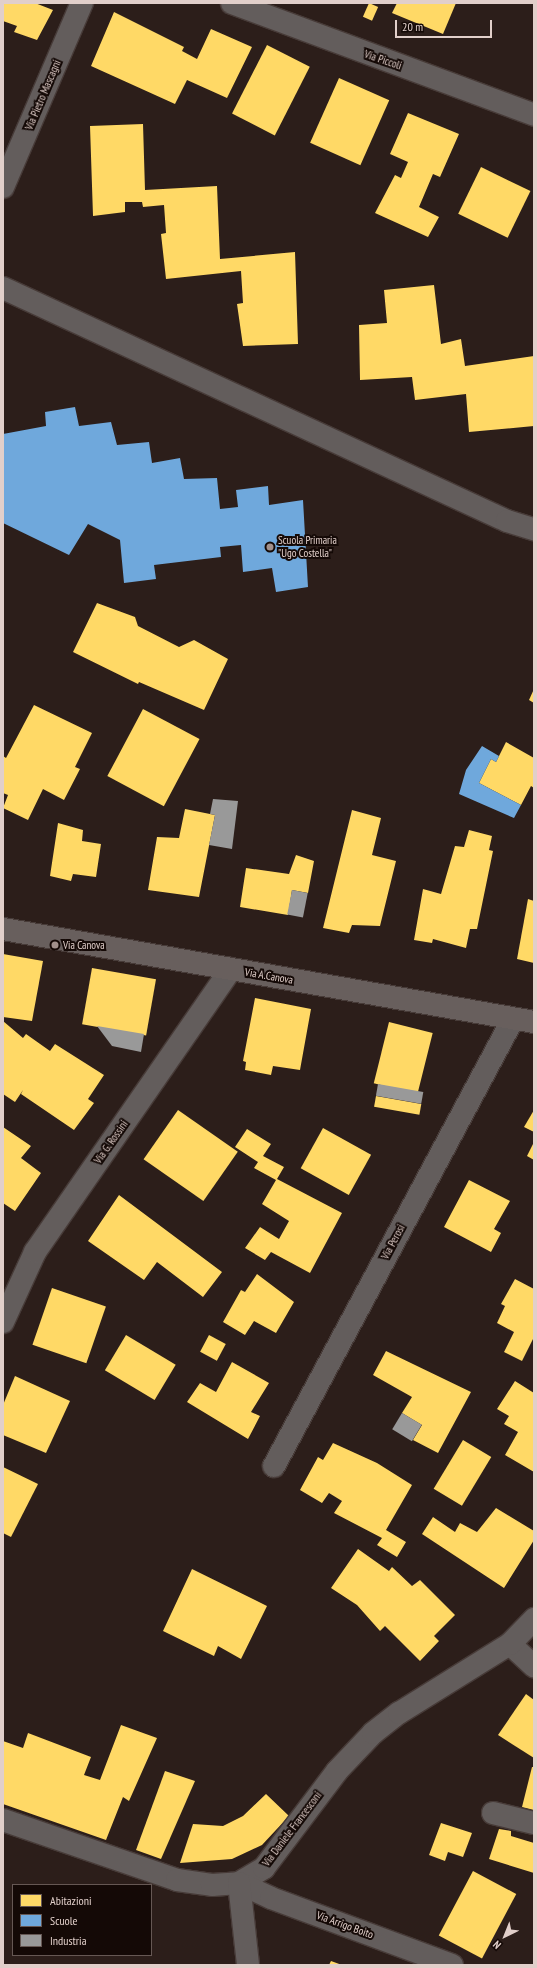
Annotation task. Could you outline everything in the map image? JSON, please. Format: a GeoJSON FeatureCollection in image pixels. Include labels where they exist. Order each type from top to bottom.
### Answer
{"type":"FeatureCollection","features":[{"type":"Feature","properties":{"kind":"street","name":"Via Pietro Mascagni"},"geometry":{"type":"LineString","coordinates":[[3,187],[82,3]]}},
{"type":"Feature","properties":{"kind":"street","name":"Via Piccoli"},"geometry":{"type":"LineString","coordinates":[[232,3],[534,115]]}},
{"type":"Feature","properties":{"kind":"street"},"geometry":{"type":"LineString","coordinates":[[3,288],[507,521],[534,528]]}},
{"type":"Feature","properties":{"kind":"street","name":"Via A.Canova"},"geometry":{"type":"LineString","coordinates":[[3,929],[524,1020]]}},
{"type":"Feature","properties":{"kind":"street","name":"Via G. Rossini"},"geometry":{"type":"LineString","coordinates":[[3,1322],[35,1252],[231,969]]}},
{"type":"Feature","properties":{"kind":"street","name":"Via Perosi"},"geometry":{"type":"LineString","coordinates":[[274,1466],[524,1020]]}},
{"type":"Feature","properties":{"kind":"street","name":"Via Daniele Francesconi"},"geometry":{"type":"LineString","coordinates":[[3,1820],[177,1880],[212,1885],[240,1883],[264,1868],[337,1771],[373,1733],[399,1713],[510,1644],[534,1619]]}},
{"type":"Feature","properties":{"kind":"street"},"geometry":{"type":"LineString","coordinates":[[510,1644],[534,1666]]}},
{"type":"Feature","properties":{"kind":"street"},"geometry":{"type":"LineString","coordinates":[[493,1813],[534,1823]]}},
{"type":"Feature","properties":{"kind":"street"},"geometry":{"type":"LineString","coordinates":[[240,1883],[248,1965]]}},
{"type":"Feature","properties":{"kind":"street","name":"Via Arrigo Boito"},"geometry":{"type":"LineString","coordinates":[[240,1883],[271,1898],[452,1965]]}},
{"type":"Feature","properties":{"kind":"building: Abitazioni"},"geometry":{"type":"Polygon","coordinates":[[[3,3],[35,3],[53,10],[37,40],[14,32],[17,26],[3,21],[3,3]]]}},
{"type":"Feature","properties":{"kind":"building: Abitazioni"},"geometry":{"type":"Polygon","coordinates":[[[369,3],[378,7],[372,21],[363,17],[369,3]]]}},
{"type":"Feature","properties":{"kind":"building: Abitazioni"},"geometry":{"type":"Polygon","coordinates":[[[397,3],[456,3],[443,34],[392,13],[397,3]]]}},
{"type":"Feature","properties":{"kind":"building: Abitazioni"},"geometry":{"type":"Polygon","coordinates":[[[114,12],[184,47],[182,51],[197,59],[211,29],[252,47],[227,98],[187,80],[175,104],[91,66],[114,12]]]}},
{"type":"Feature","properties":{"kind":"building: Abitazioni"},"geometry":{"type":"Polygon","coordinates":[[[267,45],[310,67],[275,135],[232,114],[267,45]]]}},
{"type":"Feature","properties":{"kind":"building: Abitazioni"},"geometry":{"type":"Polygon","coordinates":[[[339,78],[389,100],[360,165],[310,143],[339,78]]]}},
{"type":"Feature","properties":{"kind":"building: Abitazioni"},"geometry":{"type":"Polygon","coordinates":[[[408,113],[459,134],[440,177],[433,174],[419,207],[439,217],[428,237],[375,213],[395,175],[401,178],[408,162],[390,154],[408,113]]]}},
{"type":"Feature","properties":{"kind":"building: Abitazioni"},"geometry":{"type":"Polygon","coordinates":[[[143,124],[145,190],[217,186],[220,259],[295,252],[298,344],[243,346],[237,304],[243,303],[241,271],[166,279],[161,234],[166,233],[164,205],[143,207],[142,202],[125,202],[125,212],[93,216],[90,126],[143,124]]]}},
{"type":"Feature","properties":{"kind":"building: Abitazioni"},"geometry":{"type":"Polygon","coordinates":[[[481,167],[530,191],[508,238],[458,214],[481,167]]]}},
{"type":"Feature","properties":{"kind":"building: Abitazioni"},"geometry":{"type":"Polygon","coordinates":[[[434,285],[441,344],[461,339],[465,366],[534,356],[534,426],[469,432],[466,394],[415,400],[412,377],[360,380],[359,325],[387,323],[384,290],[434,285]]]}},
{"type":"Feature","properties":{"kind":"building: Abitazioni"},"geometry":{"type":"Polygon","coordinates":[[[97,603],[135,617],[138,626],[179,647],[194,640],[228,659],[204,710],[139,682],[138,684],[73,652],[97,603]]]}},
{"type":"Feature","properties":{"kind":"building: Abitazioni"},"geometry":{"type":"Polygon","coordinates":[[[534,689],[534,703],[529,700],[534,689]]]}},
{"type":"Feature","properties":{"kind":"building: Abitazioni"},"geometry":{"type":"Polygon","coordinates":[[[34,705],[92,733],[75,767],[80,769],[64,800],[43,789],[28,820],[3,808],[8,795],[3,793],[3,756],[6,758],[34,705]]]}},
{"type":"Feature","properties":{"kind":"building: Abitazioni"},"geometry":{"type":"Polygon","coordinates":[[[143,709],[200,739],[164,806],[107,776],[143,709]]]}},
{"type":"Feature","properties":{"kind":"building: Abitazioni"},"geometry":{"type":"Polygon","coordinates":[[[506,742],[534,758],[534,788],[531,786],[521,805],[479,783],[491,759],[496,762],[506,742]]]}},
{"type":"Feature","properties":{"kind":"building: Abitazioni"},"geometry":{"type":"Polygon","coordinates":[[[185,809],[215,815],[199,897],[148,890],[157,837],[179,838],[185,809]]]}},
{"type":"Feature","properties":{"kind":"building: Abitazioni"},"geometry":{"type":"Polygon","coordinates":[[[352,810],[381,818],[372,855],[396,861],[380,926],[352,925],[349,933],[323,928],[352,810]]]}},
{"type":"Feature","properties":{"kind":"building: Abitazioni"},"geometry":{"type":"Polygon","coordinates":[[[58,823],[83,830],[82,841],[101,844],[96,877],[73,874],[71,881],[50,876],[58,823]]]}},
{"type":"Feature","properties":{"kind":"building: Abitazioni"},"geometry":{"type":"Polygon","coordinates":[[[469,830],[492,836],[489,850],[493,851],[477,929],[470,929],[466,948],[433,939],[432,943],[414,940],[423,889],[441,894],[455,846],[464,847],[469,830]]]}},
{"type":"Feature","properties":{"kind":"building: Abitazioni"},"geometry":{"type":"Polygon","coordinates":[[[296,855],[314,861],[308,893],[292,890],[288,915],[240,907],[246,868],[289,874],[296,855]]]}},
{"type":"Feature","properties":{"kind":"building: Abitazioni"},"geometry":{"type":"Polygon","coordinates":[[[528,899],[534,901],[534,963],[517,959],[528,899]]]}},
{"type":"Feature","properties":{"kind":"building: Abitazioni"},"geometry":{"type":"Polygon","coordinates":[[[3,954],[43,961],[32,1021],[3,1017],[3,954]]]}},
{"type":"Feature","properties":{"kind":"building: Abitazioni"},"geometry":{"type":"Polygon","coordinates":[[[92,968],[156,979],[146,1035],[82,1024],[92,968]]]}},
{"type":"Feature","properties":{"kind":"building: Abitazioni"},"geometry":{"type":"Polygon","coordinates":[[[255,998],[311,1009],[300,1070],[273,1066],[271,1075],[245,1070],[246,1062],[243,1061],[255,998]]]}},
{"type":"Feature","properties":{"kind":"building: Abitazioni"},"geometry":{"type":"Polygon","coordinates":[[[3,1021],[23,1038],[26,1034],[50,1051],[55,1044],[104,1075],[88,1099],[94,1103],[74,1130],[21,1094],[23,1090],[15,1102],[3,1094],[3,1021]]]}},
{"type":"Feature","properties":{"kind":"building: Abitazioni"},"geometry":{"type":"Polygon","coordinates":[[[389,1022],[433,1033],[417,1094],[374,1083],[389,1022]]]}},
{"type":"Feature","properties":{"kind":"building: Abitazioni"},"geometry":{"type":"Polygon","coordinates":[[[376,1096],[421,1104],[419,1115],[374,1107],[376,1096]]]}},
{"type":"Feature","properties":{"kind":"building: Abitazioni"},"geometry":{"type":"Polygon","coordinates":[[[178,1110],[238,1152],[203,1201],[144,1159],[178,1110]]]}},
{"type":"Feature","properties":{"kind":"building: Abitazioni"},"geometry":{"type":"Polygon","coordinates":[[[534,1110],[534,1132],[524,1127],[534,1110]]]}},
{"type":"Feature","properties":{"kind":"building: Abitazioni"},"geometry":{"type":"Polygon","coordinates":[[[3,1127],[31,1146],[21,1158],[41,1173],[15,1211],[3,1203],[3,1127]]]}},
{"type":"Feature","properties":{"kind":"building: Abitazioni"},"geometry":{"type":"Polygon","coordinates":[[[323,1128],[371,1155],[349,1195],[301,1168],[323,1128]]]}},
{"type":"Feature","properties":{"kind":"building: Abitazioni"},"geometry":{"type":"Polygon","coordinates":[[[247,1129],[271,1144],[263,1156],[284,1167],[277,1179],[342,1213],[310,1273],[271,1252],[265,1260],[245,1248],[260,1227],[279,1239],[289,1221],[262,1204],[276,1180],[254,1168],[258,1162],[235,1147],[247,1129]]]}},
{"type":"Feature","properties":{"kind":"building: Abitazioni"},"geometry":{"type":"Polygon","coordinates":[[[534,1142],[534,1160],[527,1156],[534,1142]]]}},
{"type":"Feature","properties":{"kind":"building: Abitazioni"},"geometry":{"type":"Polygon","coordinates":[[[469,1180],[510,1201],[494,1229],[501,1233],[491,1252],[444,1227],[469,1180]]]}},
{"type":"Feature","properties":{"kind":"building: Abitazioni"},"geometry":{"type":"Polygon","coordinates":[[[119,1195],[222,1272],[203,1297],[157,1262],[144,1280],[88,1241],[119,1195]]]}},
{"type":"Feature","properties":{"kind":"building: Abitazioni"},"geometry":{"type":"Polygon","coordinates":[[[257,1274],[294,1302],[276,1333],[254,1321],[245,1335],[223,1322],[241,1290],[245,1292],[257,1274]]]}},
{"type":"Feature","properties":{"kind":"building: Abitazioni"},"geometry":{"type":"Polygon","coordinates":[[[515,1279],[534,1289],[534,1337],[522,1361],[504,1352],[514,1332],[497,1323],[505,1306],[501,1304],[515,1279]]]}},
{"type":"Feature","properties":{"kind":"building: Abitazioni"},"geometry":{"type":"Polygon","coordinates":[[[52,1288],[106,1307],[86,1363],[32,1345],[52,1288]]]}},
{"type":"Feature","properties":{"kind":"building: Abitazioni"},"geometry":{"type":"Polygon","coordinates":[[[126,1335],[176,1365],[155,1400],[105,1370],[126,1335]]]}},
{"type":"Feature","properties":{"kind":"building: Abitazioni"},"geometry":{"type":"Polygon","coordinates":[[[209,1335],[226,1344],[217,1361],[200,1352],[209,1335]]]}},
{"type":"Feature","properties":{"kind":"building: Abitazioni"},"geometry":{"type":"Polygon","coordinates":[[[386,1351],[471,1392],[438,1453],[413,1440],[422,1425],[402,1413],[412,1397],[373,1375],[386,1351]]]}},
{"type":"Feature","properties":{"kind":"building: Abitazioni"},"geometry":{"type":"Polygon","coordinates":[[[232,1362],[269,1383],[251,1412],[260,1416],[248,1439],[187,1402],[200,1383],[216,1392],[232,1362]]]}},
{"type":"Feature","properties":{"kind":"building: Abitazioni"},"geometry":{"type":"Polygon","coordinates":[[[15,1376],[70,1401],[46,1453],[3,1435],[3,1405],[15,1376]]]}},
{"type":"Feature","properties":{"kind":"building: Abitazioni"},"geometry":{"type":"Polygon","coordinates":[[[515,1381],[534,1393],[534,1472],[505,1455],[518,1432],[504,1424],[509,1416],[497,1409],[515,1381]]]}},
{"type":"Feature","properties":{"kind":"building: Abitazioni"},"geometry":{"type":"Polygon","coordinates":[[[463,1440],[491,1457],[462,1506],[434,1489],[463,1440]]]}},
{"type":"Feature","properties":{"kind":"building: Abitazioni"},"geometry":{"type":"Polygon","coordinates":[[[333,1443],[377,1463],[412,1485],[386,1530],[406,1542],[397,1557],[377,1545],[382,1538],[334,1513],[342,1501],[329,1493],[322,1503],[300,1490],[318,1457],[323,1460],[333,1443]]]}},
{"type":"Feature","properties":{"kind":"building: Abitazioni"},"geometry":{"type":"Polygon","coordinates":[[[3,1467],[38,1484],[11,1537],[3,1533],[3,1467]]]}},
{"type":"Feature","properties":{"kind":"building: Abitazioni"},"geometry":{"type":"Polygon","coordinates":[[[496,1508],[534,1531],[534,1540],[504,1588],[422,1534],[433,1517],[455,1532],[460,1523],[477,1532],[496,1508]]]}},
{"type":"Feature","properties":{"kind":"building: Abitazioni"},"geometry":{"type":"Polygon","coordinates":[[[358,1549],[389,1571],[392,1567],[412,1586],[420,1580],[455,1615],[434,1636],[439,1641],[420,1661],[385,1626],[380,1631],[357,1605],[331,1588],[358,1549]]]}},
{"type":"Feature","properties":{"kind":"building: Abitazioni"},"geometry":{"type":"Polygon","coordinates":[[[192,1569],[267,1606],[241,1659],[218,1646],[214,1656],[163,1631],[192,1569]]]}},
{"type":"Feature","properties":{"kind":"building: Abitazioni"},"geometry":{"type":"Polygon","coordinates":[[[526,1694],[534,1700],[534,1758],[498,1735],[526,1694]]]}},
{"type":"Feature","properties":{"kind":"building: Abitazioni"},"geometry":{"type":"Polygon","coordinates":[[[121,1725],[157,1738],[129,1801],[123,1797],[106,1840],[3,1804],[3,1741],[23,1748],[28,1733],[91,1757],[84,1775],[100,1780],[121,1725]]]}},
{"type":"Feature","properties":{"kind":"building: Abitazioni"},"geometry":{"type":"Polygon","coordinates":[[[532,1767],[534,1767],[534,1810],[522,1807],[532,1767]]]}},
{"type":"Feature","properties":{"kind":"building: Abitazioni"},"geometry":{"type":"Polygon","coordinates":[[[165,1771],[195,1781],[161,1859],[136,1850],[165,1771]]]}},
{"type":"Feature","properties":{"kind":"building: Abitazioni"},"geometry":{"type":"Polygon","coordinates":[[[266,1794],[289,1816],[262,1845],[232,1859],[180,1863],[193,1824],[223,1826],[243,1816],[266,1794]]]}},
{"type":"Feature","properties":{"kind":"building: Abitazioni"},"geometry":{"type":"Polygon","coordinates":[[[441,1823],[472,1833],[463,1857],[448,1852],[445,1861],[429,1855],[441,1823]]]}},
{"type":"Feature","properties":{"kind":"building: Abitazioni"},"geometry":{"type":"Polygon","coordinates":[[[499,1829],[511,1831],[511,1836],[534,1843],[534,1873],[489,1859],[499,1829]]]}},
{"type":"Feature","properties":{"kind":"building: Abitazioni"},"geometry":{"type":"Polygon","coordinates":[[[473,1871],[516,1894],[482,1958],[439,1935],[473,1871]]]}},
{"type":"Feature","properties":{"kind":"building: Abitazioni"},"geometry":{"type":"Polygon","coordinates":[[[331,1961],[342,1965],[329,1965],[331,1961]]]}},
{"type":"Feature","properties":{"kind":"building: Scuole"},"geometry":{"type":"Polygon","coordinates":[[[75,407],[79,426],[111,422],[117,445],[149,442],[152,463],[180,458],[184,479],[217,478],[220,509],[238,507],[236,490],[268,486],[269,505],[303,500],[308,587],[276,592],[272,568],[243,572],[241,545],[220,547],[221,557],[154,565],[156,579],[124,583],[120,540],[88,524],[69,555],[3,523],[3,434],[46,426],[45,412],[75,407]]]}},
{"type":"Feature","properties":{"kind":"building: Scuole"},"geometry":{"type":"Polygon","coordinates":[[[482,746],[499,756],[496,762],[491,759],[479,783],[521,805],[514,818],[459,794],[466,770],[482,746]]]}},
{"type":"Feature","properties":{"kind":"building: Industria"},"geometry":{"type":"Polygon","coordinates":[[[213,799],[238,801],[232,849],[209,845],[215,815],[210,814],[213,799]]]}},
{"type":"Feature","properties":{"kind":"building: Industria"},"geometry":{"type":"Polygon","coordinates":[[[292,890],[308,893],[303,918],[287,915],[292,890]]]}},
{"type":"Feature","properties":{"kind":"building: Industria"},"geometry":{"type":"Polygon","coordinates":[[[97,1026],[144,1034],[141,1052],[112,1046],[97,1026]]]}},
{"type":"Feature","properties":{"kind":"building: Industria"},"geometry":{"type":"Polygon","coordinates":[[[378,1084],[423,1092],[421,1104],[376,1096],[378,1084]]]}},
{"type":"Feature","properties":{"kind":"building: Industria"},"geometry":{"type":"Polygon","coordinates":[[[402,1413],[422,1425],[412,1441],[392,1429],[402,1413]]]}},
{"type":"Feature","properties":{"kind":"place","name":"Scuola Primaria \"Ugo Costella\""},"geometry":{"type":"Point","coordinates":[270,547]}},
{"type":"Feature","properties":{"kind":"place","name":"Via Canova"},"geometry":{"type":"Point","coordinates":[55,945]}}]}
